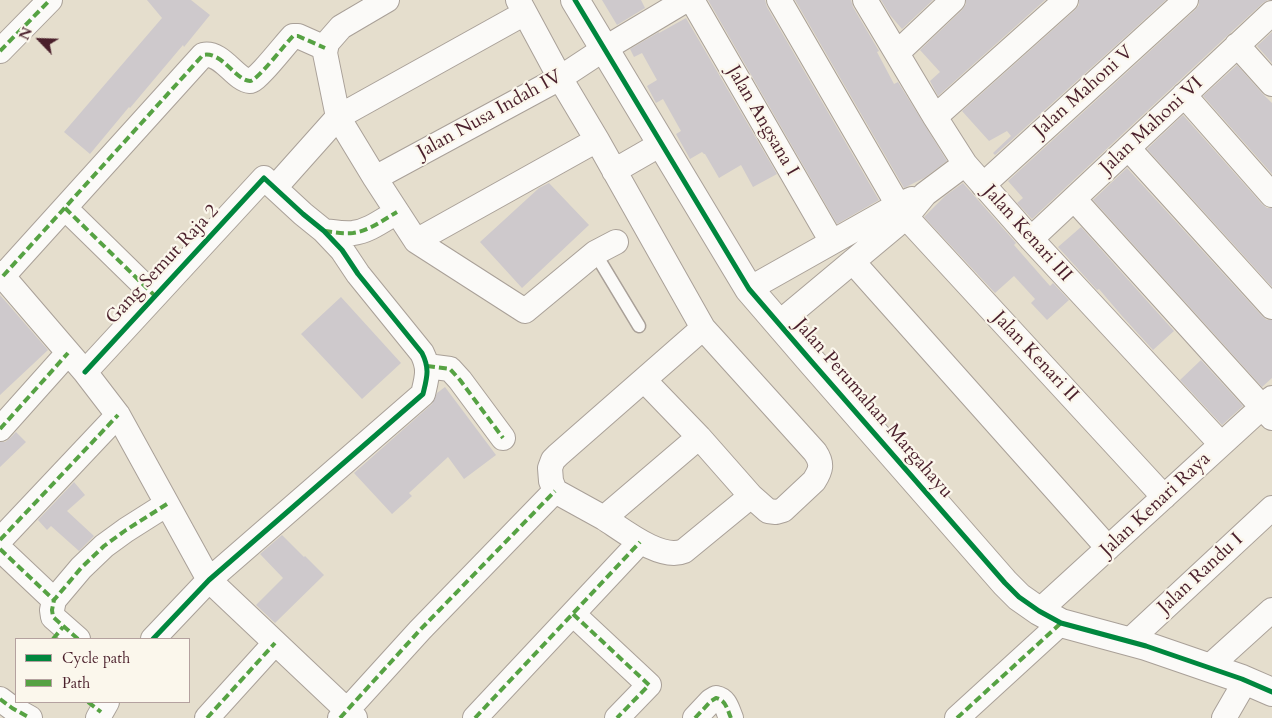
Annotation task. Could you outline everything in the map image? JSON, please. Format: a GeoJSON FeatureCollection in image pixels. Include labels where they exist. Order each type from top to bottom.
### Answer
{"type":"FeatureCollection","features":[{"type":"Feature","properties":{"kind":"street"},"geometry":{"type":"LineString","coordinates":[[0,51],[50,0]]}},
{"type":"Feature","properties":{"kind":"street"},"geometry":{"type":"LineString","coordinates":[[386,0],[341,27],[330,37],[325,53],[338,117],[416,241],[525,311],[595,252],[616,242]]}},
{"type":"Feature","properties":{"kind":"street","name":"Jalan Perumahan Margahayu"},"geometry":{"type":"LineString","coordinates":[[575,0],[599,53],[635,159],[1005,584],[1019,597],[1050,617],[1208,667],[1246,680],[1272,692]]}},
{"type":"Feature","properties":{"kind":"street","name":"Jalan Nusa Indah IV"},"geometry":{"type":"LineString","coordinates":[[375,178],[566,74],[686,0]]}},
{"type":"Feature","properties":{"kind":"street","name":"Jalan Angsana I"},"geometry":{"type":"LineString","coordinates":[[692,0],[832,242]]}},
{"type":"Feature","properties":{"kind":"street","name":"Jalan Kenari II"},"geometry":{"type":"LineString","coordinates":[[779,0],[902,211],[1164,497]]}},
{"type":"Feature","properties":{"kind":"street","name":"Jalan Kenari III"},"geometry":{"type":"LineString","coordinates":[[865,0],[965,164],[1031,239],[1221,444]]}},
{"type":"Feature","properties":{"kind":"street"},"geometry":{"type":"LineString","coordinates":[[897,53],[953,0]]}},
{"type":"Feature","properties":{"kind":"street"},"geometry":{"type":"LineString","coordinates":[[935,117],[1066,0]]}},
{"type":"Feature","properties":{"kind":"street","name":"Jalan Mahoni V"},"geometry":{"type":"LineString","coordinates":[[983,185],[1186,0]]}},
{"type":"Feature","properties":{"kind":"street"},"geometry":{"type":"LineString","coordinates":[[522,6],[566,74],[597,140],[635,159],[703,328],[819,458],[819,470],[814,481],[783,510],[776,512],[768,511],[751,496],[700,437],[644,380]]}},
{"type":"Feature","properties":{"kind":"street","name":"Gang Semut Raja 2"},"geometry":{"type":"LineString","coordinates":[[85,372],[155,296],[338,117],[522,6]]}},
{"type":"Feature","properties":{"kind":"street","name":"Jalan Mahoni VI"},"geometry":{"type":"LineString","coordinates":[[1031,239],[1272,13]]}},
{"type":"Feature","properties":{"kind":"street"},"geometry":{"type":"LineString","coordinates":[[325,48],[298,36],[293,36],[260,74],[250,81],[216,58],[206,54],[203,55],[2,275],[85,372],[118,415],[209,580],[348,715],[420,630],[555,491]]}},
{"type":"Feature","properties":{"kind":"street"},"geometry":{"type":"LineString","coordinates":[[1237,45],[1272,84]]}},
{"type":"Feature","properties":{"kind":"street"},"geometry":{"type":"LineString","coordinates":[[1184,95],[1272,196]]}},
{"type":"Feature","properties":{"kind":"street"},"geometry":{"type":"LineString","coordinates":[[416,241],[597,140]]}},
{"type":"Feature","properties":{"kind":"street"},"geometry":{"type":"LineString","coordinates":[[1128,148],[1272,307]]}},
{"type":"Feature","properties":{"kind":"street"},"geometry":{"type":"LineString","coordinates":[[779,323],[853,262],[902,211],[965,164]]}},
{"type":"Feature","properties":{"kind":"street"},"geometry":{"type":"LineString","coordinates":[[154,638],[209,580],[423,394],[427,379],[427,364],[422,353],[358,274],[342,250],[272,180]]}},
{"type":"Feature","properties":{"kind":"street"},"geometry":{"type":"LineString","coordinates":[[1074,199],[1269,408]]}},
{"type":"Feature","properties":{"kind":"street"},"geometry":{"type":"LineString","coordinates":[[65,208],[155,296]]}},
{"type":"Feature","properties":{"kind":"street"},"geometry":{"type":"LineString","coordinates":[[750,289],[832,242],[902,211]]}},
{"type":"Feature","properties":{"kind":"street"},"geometry":{"type":"LineString","coordinates":[[324,231],[346,233],[361,231],[397,212]]}},
{"type":"Feature","properties":{"kind":"street"},"geometry":{"type":"LineString","coordinates":[[853,262],[1108,548]]}},
{"type":"Feature","properties":{"kind":"street"},"geometry":{"type":"LineString","coordinates":[[703,328],[553,460],[550,468],[550,481],[555,491],[604,518],[640,542],[666,552],[679,553],[684,551],[751,496]]}},
{"type":"Feature","properties":{"kind":"street"},"geometry":{"type":"LineString","coordinates":[[0,429],[68,353]]}},
{"type":"Feature","properties":{"kind":"street"},"geometry":{"type":"LineString","coordinates":[[427,366],[450,369],[503,438]]}},
{"type":"Feature","properties":{"kind":"street","name":"Jalan Kenari Raya"},"geometry":{"type":"LineString","coordinates":[[956,718],[1050,617],[1108,548],[1221,444],[1269,408]]}},
{"type":"Feature","properties":{"kind":"street"},"geometry":{"type":"LineString","coordinates":[[0,540],[118,415]]}},
{"type":"Feature","properties":{"kind":"street"},"geometry":{"type":"LineString","coordinates":[[604,518],[700,437]]}},
{"type":"Feature","properties":{"kind":"street"},"geometry":{"type":"LineString","coordinates":[[64,635],[52,614],[54,600],[81,568],[104,546],[168,504]]}},
{"type":"Feature","properties":{"kind":"street","name":"Jalan Randu I"},"geometry":{"type":"LineString","coordinates":[[1130,641],[1272,508]]}},
{"type":"Feature","properties":{"kind":"street"},"geometry":{"type":"LineString","coordinates":[[475,718],[640,542]]}},
{"type":"Feature","properties":{"kind":"street"},"geometry":{"type":"LineString","coordinates":[[0,549],[54,600]]}},
{"type":"Feature","properties":{"kind":"street"},"geometry":{"type":"LineString","coordinates":[[1208,667],[1272,610]]}},
{"type":"Feature","properties":{"kind":"street"},"geometry":{"type":"LineString","coordinates":[[574,614],[649,685],[618,718]]}},
{"type":"Feature","properties":{"kind":"street"},"geometry":{"type":"LineString","coordinates":[[207,718],[275,643]]}},
{"type":"Feature","properties":{"kind":"street"},"geometry":{"type":"LineString","coordinates":[[1224,718],[1246,680]]}},
{"type":"Feature","properties":{"kind":"street"},"geometry":{"type":"LineString","coordinates":[[695,718],[716,698],[724,701],[731,718]]}},
{"type":"Feature","properties":{"kind":"street"},"geometry":{"type":"LineString","coordinates":[[0,699],[30,718]]}},
{"type":"Feature","properties":{"kind":"lane"},"geometry":{"type":"LineString","coordinates":[[595,252],[639,326]]}},
{"type":"Feature","properties":{"kind":"building"},"geometry":{"type":"Polygon","coordinates":[[[147,0],[191,0],[210,15],[90,154],[64,132],[162,18],[147,0]]]}},
{"type":"Feature","properties":{"kind":"building"},"geometry":{"type":"Polygon","coordinates":[[[602,0],[641,0],[645,8],[617,25],[602,0]]]}},
{"type":"Feature","properties":{"kind":"building"},"geometry":{"type":"Polygon","coordinates":[[[708,0],[765,0],[767,7],[879,200],[837,224],[708,0]]]}},
{"type":"Feature","properties":{"kind":"building"},"geometry":{"type":"Polygon","coordinates":[[[795,0],[851,0],[853,7],[879,51],[877,52],[894,84],[898,82],[947,161],[924,178],[904,188],[795,0]]]}},
{"type":"Feature","properties":{"kind":"building"},"geometry":{"type":"Polygon","coordinates":[[[881,0],[933,0],[902,29],[890,15],[881,0]]]}},
{"type":"Feature","properties":{"kind":"building"},"geometry":{"type":"Polygon","coordinates":[[[966,0],[1045,0],[938,96],[930,81],[940,72],[920,50],[962,10],[966,0]]]}},
{"type":"Feature","properties":{"kind":"building"},"geometry":{"type":"Polygon","coordinates":[[[1079,0],[1166,0],[995,155],[993,153],[1011,136],[1007,131],[989,141],[962,111],[1075,10],[1079,5],[1079,0]]]}},
{"type":"Feature","properties":{"kind":"building"},"geometry":{"type":"Polygon","coordinates":[[[1199,0],[1268,0],[1228,35],[1032,219],[1017,203],[1023,198],[1008,181],[1195,10],[1199,5],[1199,0]]]}},
{"type":"Feature","properties":{"kind":"building"},"geometry":{"type":"Polygon","coordinates":[[[686,18],[777,174],[753,187],[741,165],[719,178],[702,152],[690,159],[676,134],[681,131],[663,99],[656,103],[647,86],[657,80],[642,53],[634,57],[630,49],[686,18]]]}},
{"type":"Feature","properties":{"kind":"building"},"geometry":{"type":"Polygon","coordinates":[[[1272,32],[1272,63],[1257,46],[1272,32]]]}},
{"type":"Feature","properties":{"kind":"building"},"geometry":{"type":"Polygon","coordinates":[[[1237,65],[1272,103],[1272,174],[1203,96],[1237,65]]]}},
{"type":"Feature","properties":{"kind":"building"},"geometry":{"type":"Polygon","coordinates":[[[1183,115],[1262,204],[1267,208],[1272,208],[1272,287],[1147,149],[1183,115]]]}},
{"type":"Feature","properties":{"kind":"building"},"geometry":{"type":"Polygon","coordinates":[[[1127,168],[1262,316],[1267,320],[1272,320],[1272,378],[1262,387],[1093,200],[1127,168]]]}},
{"type":"Feature","properties":{"kind":"building"},"geometry":{"type":"Polygon","coordinates":[[[549,183],[589,225],[522,288],[480,242],[539,188],[549,183]]]}},
{"type":"Feature","properties":{"kind":"building"},"geometry":{"type":"Polygon","coordinates":[[[963,183],[1016,243],[1014,245],[1050,286],[1053,283],[1069,300],[1047,320],[1031,303],[1035,299],[1014,276],[995,293],[924,217],[945,196],[963,183]]]}},
{"type":"Feature","properties":{"kind":"building"},"geometry":{"type":"Polygon","coordinates":[[[1081,227],[1174,331],[1153,350],[1099,289],[1097,290],[1058,247],[1081,227]]]}},
{"type":"Feature","properties":{"kind":"building"},"geometry":{"type":"Polygon","coordinates":[[[0,295],[48,350],[0,395],[0,295]]]}},
{"type":"Feature","properties":{"kind":"building"},"geometry":{"type":"Polygon","coordinates":[[[341,297],[401,363],[362,399],[301,334],[341,297]]]}},
{"type":"Feature","properties":{"kind":"building"},"geometry":{"type":"Polygon","coordinates":[[[1201,360],[1243,406],[1222,425],[1180,380],[1201,360]]]}},
{"type":"Feature","properties":{"kind":"building"},"geometry":{"type":"Polygon","coordinates":[[[445,387],[496,455],[464,479],[448,457],[409,493],[412,496],[392,514],[354,473],[432,404],[437,393],[445,387]]]}},
{"type":"Feature","properties":{"kind":"building"},"geometry":{"type":"Polygon","coordinates":[[[16,432],[26,442],[0,467],[0,442],[5,442],[16,432]]]}},
{"type":"Feature","properties":{"kind":"building"},"geometry":{"type":"Polygon","coordinates":[[[74,482],[85,495],[67,511],[94,536],[79,551],[51,526],[47,530],[38,520],[74,482]]]}},
{"type":"Feature","properties":{"kind":"building"},"geometry":{"type":"Polygon","coordinates":[[[282,535],[324,575],[275,623],[256,605],[283,578],[260,554],[282,535]]]}},
{"type":"Feature","properties":{"kind":"marked path"},"geometry":{"type":"LineString","coordinates":[[0,51],[50,0]]}},
{"type":"Feature","properties":{"kind":"marked path"},"geometry":{"type":"LineString","coordinates":[[3,276],[203,55],[216,57],[239,76],[250,81],[265,69],[293,36],[298,36],[325,48]]}},
{"type":"Feature","properties":{"kind":"marked path"},"geometry":{"type":"LineString","coordinates":[[65,208],[155,296]]}},
{"type":"Feature","properties":{"kind":"marked path"},"geometry":{"type":"LineString","coordinates":[[324,231],[359,232],[376,225],[397,212]]}},
{"type":"Feature","properties":{"kind":"marked path"},"geometry":{"type":"LineString","coordinates":[[0,429],[68,353]]}},
{"type":"Feature","properties":{"kind":"marked path"},"geometry":{"type":"LineString","coordinates":[[427,366],[450,369],[503,438]]}},
{"type":"Feature","properties":{"kind":"marked path"},"geometry":{"type":"LineString","coordinates":[[0,540],[118,415]]}},
{"type":"Feature","properties":{"kind":"marked path"},"geometry":{"type":"LineString","coordinates":[[340,718],[420,630],[555,491]]}},
{"type":"Feature","properties":{"kind":"marked path"},"geometry":{"type":"LineString","coordinates":[[77,638],[53,617],[54,600],[81,568],[104,546],[167,504]]}},
{"type":"Feature","properties":{"kind":"marked path"},"geometry":{"type":"LineString","coordinates":[[475,718],[640,542]]}},
{"type":"Feature","properties":{"kind":"marked path"},"geometry":{"type":"LineString","coordinates":[[0,549],[54,600]]}},
{"type":"Feature","properties":{"kind":"marked path"},"geometry":{"type":"LineString","coordinates":[[573,614],[649,685],[617,718]]}},
{"type":"Feature","properties":{"kind":"marked path"},"geometry":{"type":"LineString","coordinates":[[957,718],[1061,623]]}},
{"type":"Feature","properties":{"kind":"marked path"},"geometry":{"type":"LineString","coordinates":[[54,638],[63,627]]}},
{"type":"Feature","properties":{"kind":"marked path"},"geometry":{"type":"LineString","coordinates":[[207,718],[275,643]]}},
{"type":"Feature","properties":{"kind":"marked path"},"geometry":{"type":"LineString","coordinates":[[695,718],[716,698],[724,703],[731,718]]}},
{"type":"Feature","properties":{"kind":"marked path"},"geometry":{"type":"LineString","coordinates":[[0,699],[30,718]]}},
{"type":"Feature","properties":{"kind":"marked path"},"geometry":{"type":"LineString","coordinates":[[89,703],[101,712]]}},
{"type":"Feature","properties":{"kind":"cycle path"},"geometry":{"type":"LineString","coordinates":[[575,0],[749,289],[1019,597],[1061,623],[1146,646],[1242,679],[1272,692]]}},
{"type":"Feature","properties":{"kind":"cycle path"},"geometry":{"type":"LineString","coordinates":[[85,372],[264,178],[324,231],[342,250],[358,274],[422,353],[426,364],[427,378],[423,394],[209,580],[154,638]]}}]}
